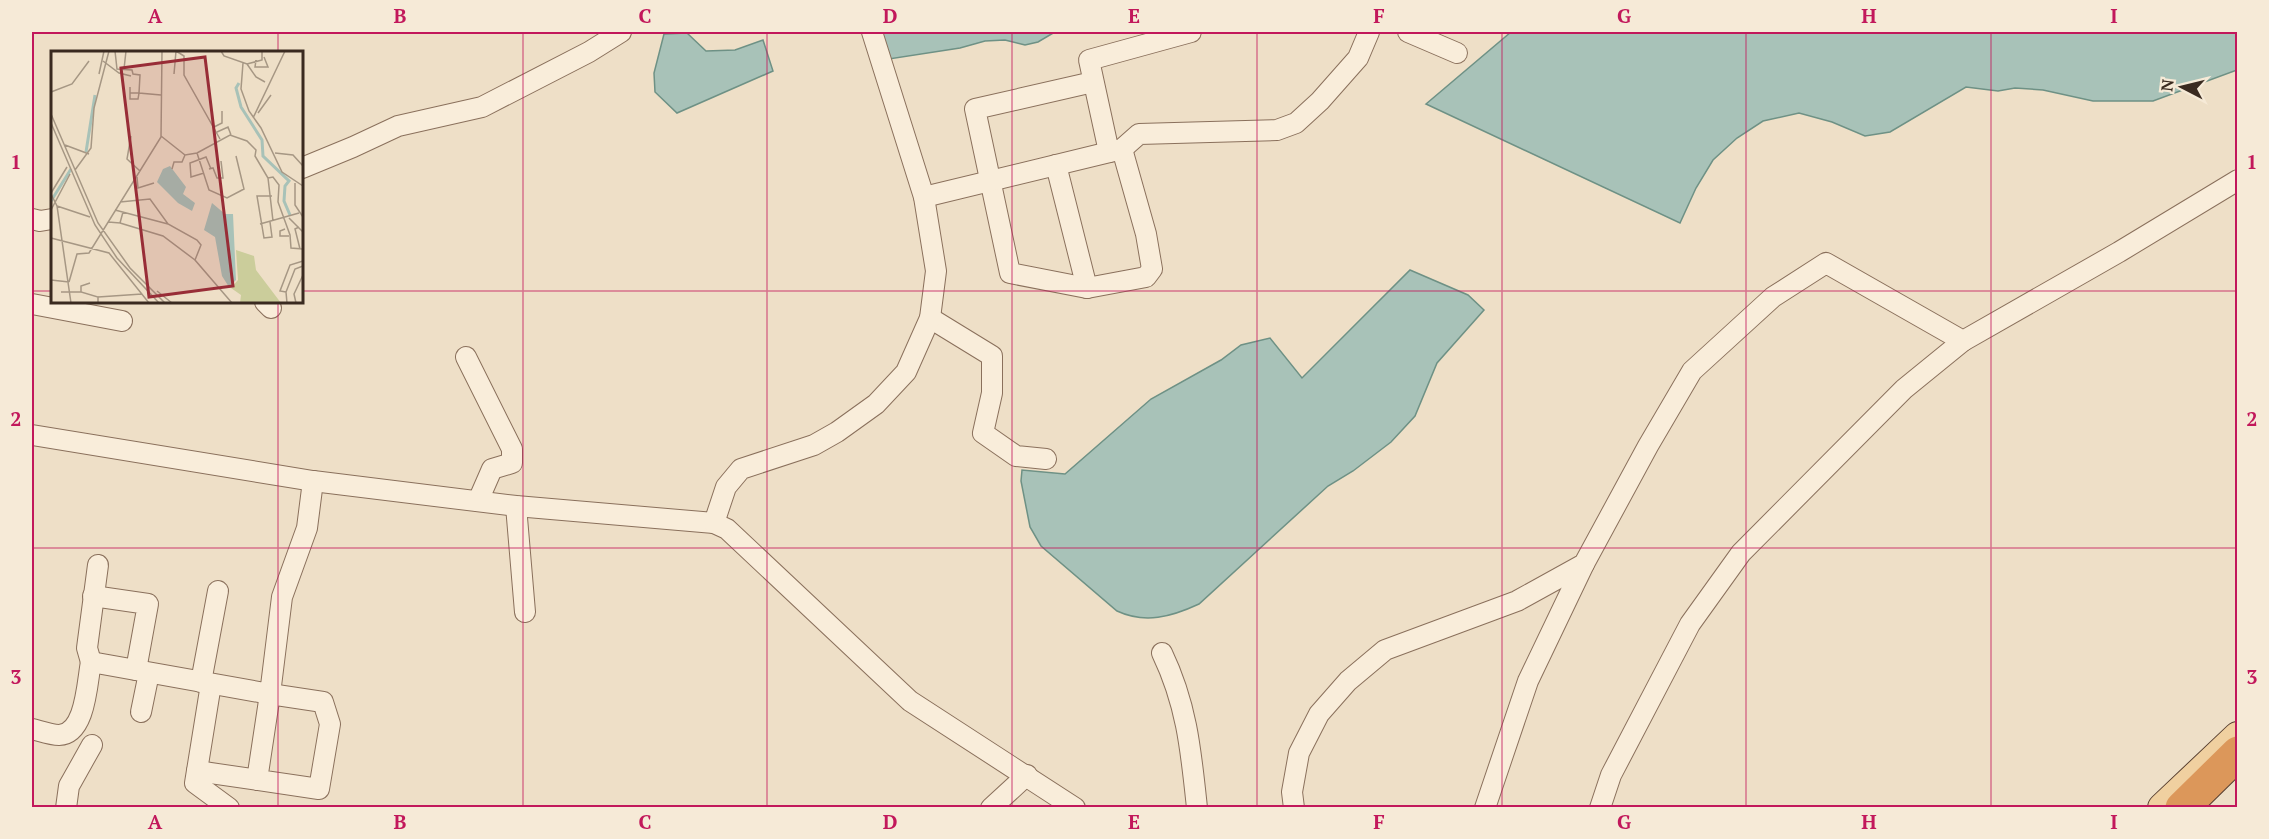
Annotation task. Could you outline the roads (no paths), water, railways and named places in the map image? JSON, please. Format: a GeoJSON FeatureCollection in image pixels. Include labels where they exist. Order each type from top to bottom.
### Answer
{"type":"FeatureCollection","features":[{"type":"Feature","properties":{"kind":"highway"},"geometry":{"type":"LineString","coordinates":[[2182,807],[2238,753]]}},
{"type":"Feature","properties":{"kind":"highway"},"geometry":{"type":"LineString","coordinates":[[2208,807],[2238,782]]}},
{"type":"Feature","properties":{"kind":"main road"},"geometry":{"type":"LineString","coordinates":[[2163,807],[2238,737]]}},
{"type":"Feature","properties":{"kind":"street"},"geometry":{"type":"LineString","coordinates":[[303,168],[398,126],[482,108],[589,52],[621,32]]}},
{"type":"Feature","properties":{"kind":"street"},"geometry":{"type":"LineString","coordinates":[[714,523],[726,487],[741,469],[814,445],[837,432],[876,404],[906,372],[930,318],[936,271],[924,197],[872,32]]}},
{"type":"Feature","properties":{"kind":"street"},"geometry":{"type":"LineString","coordinates":[[1093,82],[975,109],[1010,273],[1087,288],[1146,277],[1152,269],[1146,234],[1093,82],[1089,60],[1191,32]]}},
{"type":"Feature","properties":{"kind":"street"},"geometry":{"type":"LineString","coordinates":[[924,197],[1116,151],[1139,134],[1277,130],[1296,123],[1320,102],[1358,58],[1369,32]]}},
{"type":"Feature","properties":{"kind":"street"},"geometry":{"type":"LineString","coordinates":[[1408,32],[1457,53]]}},
{"type":"Feature","properties":{"kind":"street"},"geometry":{"type":"LineString","coordinates":[[1056,165],[1087,288]]}},
{"type":"Feature","properties":{"kind":"street"},"geometry":{"type":"LineString","coordinates":[[1600,807],[1611,775],[1690,624],[1741,553],[1904,389],[1963,341],[2119,252],[2238,180]]}},
{"type":"Feature","properties":{"kind":"street"},"geometry":{"type":"LineString","coordinates":[[32,219],[40,221],[51,219]]}},
{"type":"Feature","properties":{"kind":"street"},"geometry":{"type":"LineString","coordinates":[[1485,807],[1528,681],[1584,564],[1692,371],[1773,297],[1826,263],[1963,341]]}},
{"type":"Feature","properties":{"kind":"street"},"geometry":{"type":"LineString","coordinates":[[32,304],[122,321]]}},
{"type":"Feature","properties":{"kind":"street"},"geometry":{"type":"LineString","coordinates":[[930,318],[992,356],[992,393],[983,433],[1016,456],[1046,459]]}},
{"type":"Feature","properties":{"kind":"street"},"geometry":{"type":"LineString","coordinates":[[466,357],[512,448],[512,463],[492,469],[478,501]]}},
{"type":"Feature","properties":{"kind":"street"},"geometry":{"type":"LineString","coordinates":[[32,435],[313,481],[516,506],[714,523],[727,529],[910,701],[1075,807]]}},
{"type":"Feature","properties":{"kind":"street"},"geometry":{"type":"LineString","coordinates":[[257,780],[282,597],[307,528],[313,481]]}},
{"type":"Feature","properties":{"kind":"street"},"geometry":{"type":"LineString","coordinates":[[516,506],[525,612]]}},
{"type":"Feature","properties":{"kind":"street"},"geometry":{"type":"LineString","coordinates":[[1294,807],[1292,792],[1299,753],[1319,714],[1356,675],[1385,650],[1517,601],[1584,564]]}},
{"type":"Feature","properties":{"kind":"street"},"geometry":{"type":"LineString","coordinates":[[32,729],[60,735],[73,729],[80,718],[91,662],[87,648],[98,565]]}},
{"type":"Feature","properties":{"kind":"street"},"geometry":{"type":"LineString","coordinates":[[218,591],[195,783],[229,807]]}},
{"type":"Feature","properties":{"kind":"street"},"geometry":{"type":"LineString","coordinates":[[93,596],[148,604],[141,712]]}},
{"type":"Feature","properties":{"kind":"street"},"geometry":{"type":"LineString","coordinates":[[1162,653],[1175,680],[1188,730],[1197,807]]}},
{"type":"Feature","properties":{"kind":"street"},"geometry":{"type":"LineString","coordinates":[[91,662],[323,702],[330,724],[319,789],[196,771]]}},
{"type":"Feature","properties":{"kind":"street"},"geometry":{"type":"LineString","coordinates":[[66,807],[69,786],[92,745]]}},
{"type":"Feature","properties":{"kind":"street"},"geometry":{"type":"LineString","coordinates":[[991,807],[1027,775]]}}]}
